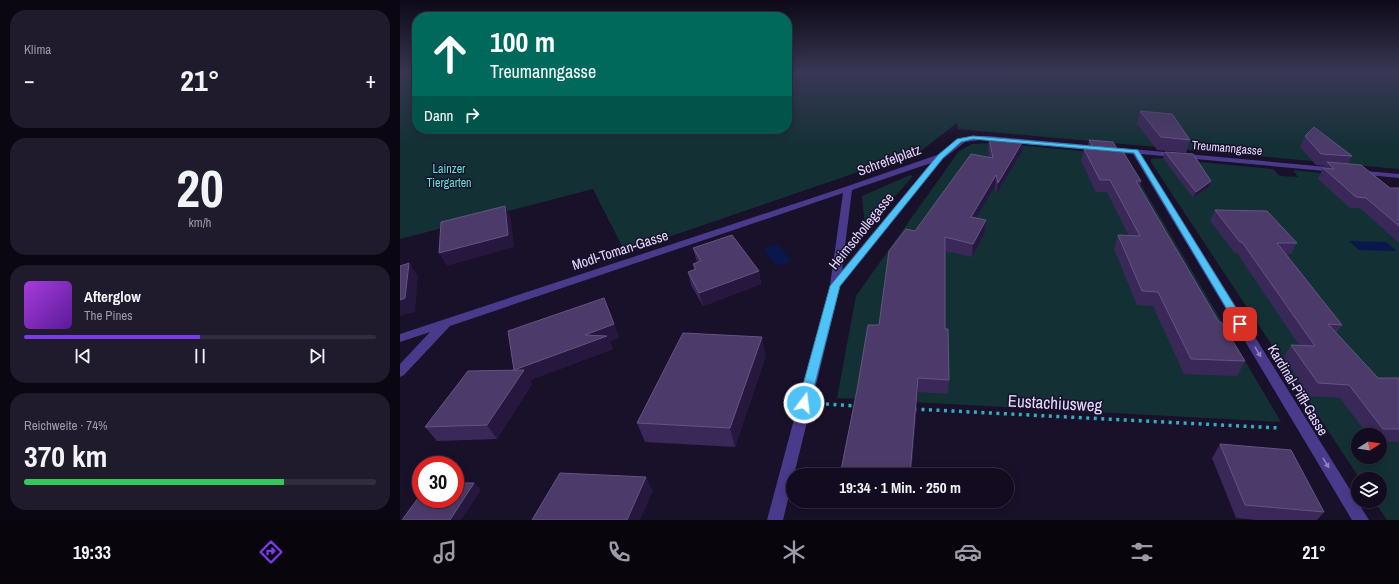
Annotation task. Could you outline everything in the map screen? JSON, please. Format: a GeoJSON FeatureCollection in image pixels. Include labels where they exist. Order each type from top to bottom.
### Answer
{"type":"FeatureCollection","features":[{"type":"Feature","properties":{"kind":"street","name":"Treumanngasse"},"geometry":{"type":"LineString","coordinates":[[940,157],[959,140],[973,138],[1399,176]]}},
{"type":"Feature","properties":{"kind":"street","name":"Kardinal-Piffl-Gasse"},"geometry":{"type":"LineString","coordinates":[[1136,152],[1361,520]]}},
{"type":"Feature","properties":{"kind":"street","name":"Schrefelplatz"},"geometry":{"type":"LineString","coordinates":[[835,286],[848,189],[940,157]]}},
{"type":"Feature","properties":{"kind":"street","name":"Heimschollegasse"},"geometry":{"type":"LineString","coordinates":[[775,520],[835,286],[940,157]]}},
{"type":"Feature","properties":{"kind":"street"},"geometry":{"type":"LineString","coordinates":[[1385,174],[1399,185]]}},
{"type":"Feature","properties":{"kind":"street","name":"Modl-Toman-Gasse"},"geometry":{"type":"LineString","coordinates":[[400,338],[848,189]]}},
{"type":"Feature","properties":{"kind":"street"},"geometry":{"type":"LineString","coordinates":[[400,372],[446,323]]}},
{"type":"Feature","properties":{"kind":"path"},"geometry":{"type":"LineString","coordinates":[[804,403],[860,406]]}},
{"type":"Feature","properties":{"kind":"path","name":"Eustachiusweg"},"geometry":{"type":"LineString","coordinates":[[907,409],[1305,429]]}},
{"type":"Feature","properties":{"kind":"green space","name":"Lainzer Tiergarten"},"geometry":{"type":"Polygon","coordinates":[[[400,96],[412,96],[412,134],[792,134],[792,96],[1399,96],[1399,169],[958,129],[957,123],[922,150],[625,252],[593,189],[400,239],[400,96]]]}},
{"type":"Feature","properties":{"kind":"green space"},"geometry":{"type":"Polygon","coordinates":[[[994,143],[1114,154],[1126,159],[1281,422],[837,398],[856,296],[959,151],[972,144],[994,143]]]}},
{"type":"Feature","properties":{"kind":"green space"},"geometry":{"type":"Polygon","coordinates":[[[1158,158],[1273,169],[1280,176],[1298,177],[1293,170],[1376,179],[1399,194],[1399,520],[1387,520],[1379,508],[1387,508],[1387,472],[1355,472],[1151,162],[1151,159],[1158,158]]]}},
{"type":"Feature","properties":{"kind":"green space"},"geometry":{"type":"Polygon","coordinates":[[[910,175],[913,176],[870,225],[865,226],[862,196],[910,175]]]}},
{"type":"Feature","properties":{"kind":"shaded area"},"geometry":{"type":"Polygon","coordinates":[[[1349,241],[1386,242],[1397,251],[1359,250],[1349,241]]]}},
{"type":"Feature","properties":{"kind":"shaded area"},"geometry":{"type":"Polygon","coordinates":[[[778,244],[792,261],[777,266],[763,249],[778,244]]]}},
{"type":"Feature","properties":{"kind":"building"},"geometry":{"type":"Polygon","coordinates":[[[1140,111],[1172,114],[1190,140],[1161,137],[1140,111]]]}},
{"type":"Feature","properties":{"kind":"building"},"geometry":{"type":"Polygon","coordinates":[[[1314,127],[1352,156],[1321,154],[1305,136],[1314,127]]]}},
{"type":"Feature","properties":{"kind":"building"},"geometry":{"type":"Polygon","coordinates":[[[989,138],[1023,141],[998,183],[996,175],[971,217],[986,220],[973,244],[945,237],[945,329],[948,329],[949,380],[918,378],[911,468],[841,468],[868,325],[879,325],[889,251],[906,229],[915,231],[971,154],[993,158],[989,138]]]}},
{"type":"Feature","properties":{"kind":"building"},"geometry":{"type":"Polygon","coordinates":[[[1089,140],[1113,142],[1118,150],[1122,150],[1141,181],[1136,181],[1219,322],[1221,322],[1245,361],[1191,359],[1158,292],[1142,291],[1118,235],[1140,236],[1110,180],[1100,180],[1084,149],[1094,149],[1089,140]]]}},
{"type":"Feature","properties":{"kind":"building"},"geometry":{"type":"Polygon","coordinates":[[[1165,152],[1193,154],[1211,181],[1196,192],[1165,152]]]}},
{"type":"Feature","properties":{"kind":"building"},"geometry":{"type":"Polygon","coordinates":[[[1327,162],[1361,165],[1390,188],[1399,188],[1399,226],[1366,198],[1356,197],[1323,168],[1334,169],[1327,162]]]}},
{"type":"Feature","properties":{"kind":"building"},"geometry":{"type":"Polygon","coordinates":[[[505,206],[508,235],[439,253],[441,222],[505,206]]]}},
{"type":"Feature","properties":{"kind":"building"},"geometry":{"type":"Polygon","coordinates":[[[1215,210],[1267,211],[1297,243],[1277,243],[1342,325],[1328,324],[1378,378],[1399,378],[1399,429],[1382,428],[1349,385],[1318,383],[1291,345],[1315,346],[1242,242],[1240,242],[1215,210]]]}},
{"type":"Feature","properties":{"kind":"building"},"geometry":{"type":"Polygon","coordinates":[[[732,235],[759,271],[699,293],[688,272],[696,269],[693,264],[701,261],[693,248],[732,235]]]}},
{"type":"Feature","properties":{"kind":"building"},"geometry":{"type":"Polygon","coordinates":[[[409,263],[405,298],[400,300],[400,266],[409,263]]]}},
{"type":"Feature","properties":{"kind":"building"},"geometry":{"type":"Polygon","coordinates":[[[604,298],[614,324],[585,335],[607,336],[514,370],[508,331],[604,298]]]}},
{"type":"Feature","properties":{"kind":"building"},"geometry":{"type":"Polygon","coordinates":[[[683,333],[762,337],[730,428],[637,423],[683,333]]]}},
{"type":"Feature","properties":{"kind":"building"},"geometry":{"type":"Polygon","coordinates":[[[524,370],[487,425],[425,427],[468,371],[524,370]]]}},
{"type":"Feature","properties":{"kind":"building"},"geometry":{"type":"Polygon","coordinates":[[[1220,444],[1291,450],[1324,512],[1245,505],[1220,444]]]}},
{"type":"Feature","properties":{"kind":"building"},"geometry":{"type":"Polygon","coordinates":[[[560,473],[646,477],[627,520],[532,520],[560,473]]]}},
{"type":"Feature","properties":{"kind":"building"},"geometry":{"type":"Polygon","coordinates":[[[464,483],[474,483],[464,498],[464,483]]]}},
{"type":"Feature","properties":{"kind":"building"},"geometry":{"type":"Polygon","coordinates":[[[412,506],[412,508],[458,508],[450,520],[402,520],[412,506]]]}},
{"type":"Feature","properties":{"kind":"route"},"geometry":{"type":"LineString","coordinates":[[804,403],[835,286],[940,157],[959,140],[989,138],[1136,152],[1240,324]]}}]}
